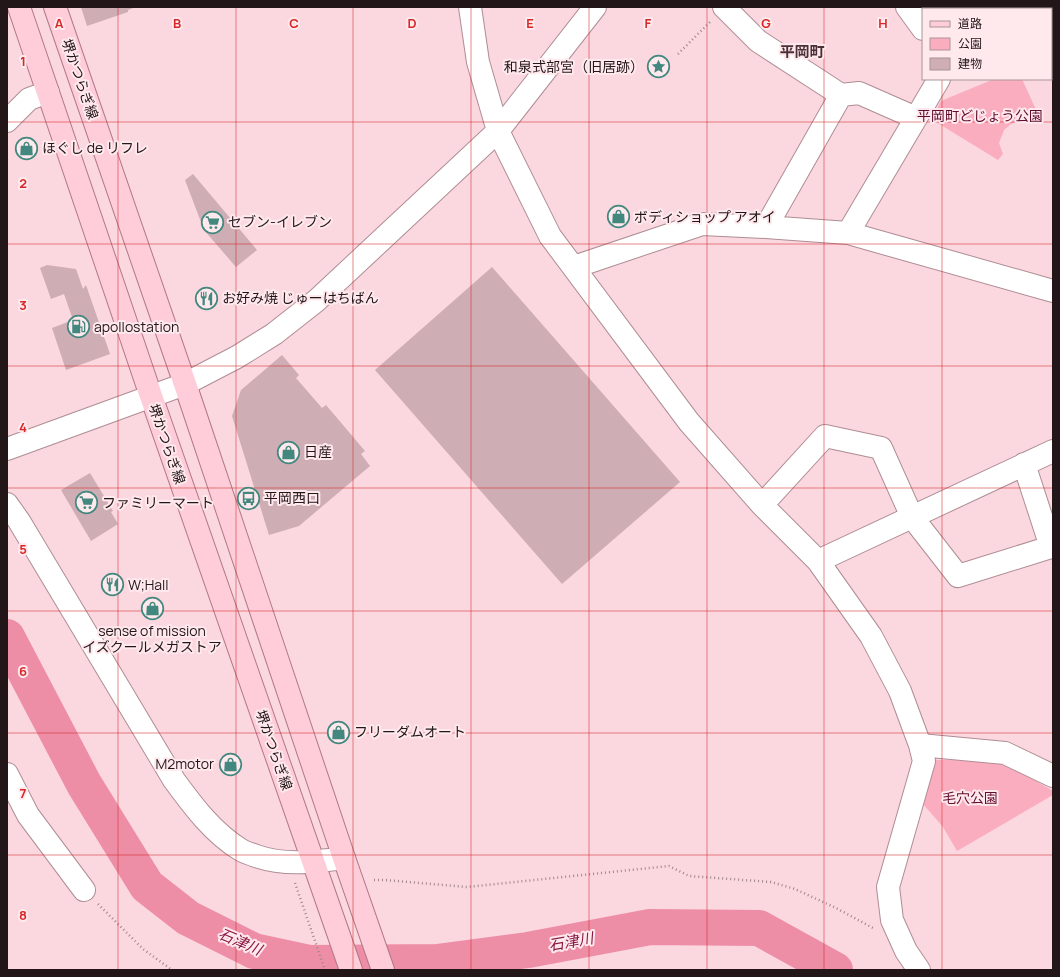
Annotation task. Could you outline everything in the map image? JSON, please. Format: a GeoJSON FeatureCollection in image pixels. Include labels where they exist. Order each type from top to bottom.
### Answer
{"type":"FeatureCollection","features":[{"type":"Feature","properties":{"kind":"main road","name":"堺かつらぎ線"},"geometry":{"type":"LineString","coordinates":[[19,7],[151,396],[351,970]]}},
{"type":"Feature","properties":{"kind":"main road","name":"堺かつらぎ線"},"geometry":{"type":"LineString","coordinates":[[55,7],[185,384],[383,970]]}},
{"type":"Feature","properties":{"kind":"street"},"geometry":{"type":"LineString","coordinates":[[470,7],[478,62],[498,131],[550,236],[689,422],[762,505],[818,561],[872,636],[900,691],[920,745],[924,761],[888,887],[892,920],[906,951],[919,970]]}},
{"type":"Feature","properties":{"kind":"street"},"geometry":{"type":"LineString","coordinates":[[7,449],[185,384],[237,357],[274,334],[316,301],[498,131],[595,7]]}},
{"type":"Feature","properties":{"kind":"street"},"geometry":{"type":"LineString","coordinates":[[724,7],[758,41],[841,96],[859,93],[916,118]]}},
{"type":"Feature","properties":{"kind":"street"},"geometry":{"type":"LineString","coordinates":[[907,7],[922,28]]}},
{"type":"Feature","properties":{"kind":"street"},"geometry":{"type":"LineString","coordinates":[[848,233],[938,80]]}},
{"type":"Feature","properties":{"kind":"street"},"geometry":{"type":"LineString","coordinates":[[7,121],[29,100],[48,92]]}},
{"type":"Feature","properties":{"kind":"street"},"geometry":{"type":"LineString","coordinates":[[766,227],[841,96]]}},
{"type":"Feature","properties":{"kind":"street"},"geometry":{"type":"LineString","coordinates":[[574,267],[702,224],[766,227],[848,233],[1053,291]]}},
{"type":"Feature","properties":{"kind":"street"},"geometry":{"type":"LineString","coordinates":[[762,505],[825,436],[881,448],[912,517],[958,576],[1051,547],[1024,464]]}},
{"type":"Feature","properties":{"kind":"street"},"geometry":{"type":"LineString","coordinates":[[818,561],[1053,451]]}},
{"type":"Feature","properties":{"kind":"street"},"geometry":{"type":"LineString","coordinates":[[7,504],[19,521],[174,780],[198,812],[212,827],[242,851],[264,858],[287,862],[316,870],[344,858]]}},
{"type":"Feature","properties":{"kind":"street"},"geometry":{"type":"LineString","coordinates":[[920,745],[1005,753],[1053,776]]}},
{"type":"Feature","properties":{"kind":"street"},"geometry":{"type":"LineString","coordinates":[[7,774],[28,815],[84,890]]}},
{"type":"Feature","properties":{"kind":"path"},"geometry":{"type":"LineString","coordinates":[[678,54],[724,7]]}},
{"type":"Feature","properties":{"kind":"path"},"geometry":{"type":"LineString","coordinates":[[352,881],[385,880],[467,887],[669,866],[689,876],[770,882],[795,889],[836,908],[873,928],[876,934]]}},
{"type":"Feature","properties":{"kind":"path"},"geometry":{"type":"LineString","coordinates":[[294,879],[325,970]]}},
{"type":"Feature","properties":{"kind":"path"},"geometry":{"type":"LineString","coordinates":[[84,890],[143,949],[172,970]]}},
{"type":"Feature","properties":{"kind":"green space","name":"平岡町どじょう公園"},"geometry":{"type":"Polygon","coordinates":[[[992,80],[1022,80],[1038,114],[1011,124],[1004,130],[999,143],[1003,154],[998,160],[931,119],[941,101],[992,80]]]}},
{"type":"Feature","properties":{"kind":"green space","name":"毛穴公園"},"geometry":{"type":"Polygon","coordinates":[[[999,759],[1053,791],[1053,795],[957,851],[943,827],[923,804],[929,760],[999,759]]]}},
{"type":"Feature","properties":{"kind":"building"},"geometry":{"type":"Polygon","coordinates":[[[81,7],[136,7],[128,10],[128,12],[87,26],[81,7]]]}},
{"type":"Feature","properties":{"kind":"building"},"geometry":{"type":"Polygon","coordinates":[[[193,174],[257,250],[236,267],[204,230],[185,180],[193,174]]]}},
{"type":"Feature","properties":{"kind":"building"},"geometry":{"type":"Polygon","coordinates":[[[47,265],[76,269],[83,289],[86,285],[110,354],[66,370],[52,328],[73,320],[64,294],[51,299],[40,268],[47,265]]]}},
{"type":"Feature","properties":{"kind":"building"},"geometry":{"type":"Polygon","coordinates":[[[492,267],[680,482],[562,584],[375,370],[492,267]]]}},
{"type":"Feature","properties":{"kind":"building"},"geometry":{"type":"Polygon","coordinates":[[[282,355],[299,375],[296,378],[322,408],[326,405],[365,451],[361,454],[370,466],[299,526],[269,535],[232,416],[241,390],[282,355]]]}},
{"type":"Feature","properties":{"kind":"building"},"geometry":{"type":"Polygon","coordinates":[[[90,473],[113,511],[111,512],[118,524],[91,541],[61,490],[90,473]]]}},
{"type":"Feature","properties":{"kind":"waterway","name":"石津川"},"geometry":{"type":"LineString","coordinates":[[7,637],[84,784],[147,886],[188,918],[254,951],[310,963],[437,962],[528,950],[650,927],[759,928],[835,970]]}},
{"type":"Feature","properties":{"kind":"place","name":"和泉式部宮（旧居跡）"},"geometry":{"type":"Point","coordinates":[659,67]}},
{"type":"Feature","properties":{"kind":"place","name":"ほぐし de リフレ"},"geometry":{"type":"Point","coordinates":[26,148]}},
{"type":"Feature","properties":{"kind":"place","name":"ボディショップ アオイ"},"geometry":{"type":"Point","coordinates":[619,217]}},
{"type":"Feature","properties":{"kind":"place","name":"セブン-イレブン"},"geometry":{"type":"Point","coordinates":[212,222]}},
{"type":"Feature","properties":{"kind":"place","name":"お好み焼 じゅーはちばん"},"geometry":{"type":"Point","coordinates":[207,298]}},
{"type":"Feature","properties":{"kind":"place","name":"apollostation"},"geometry":{"type":"Point","coordinates":[79,327]}},
{"type":"Feature","properties":{"kind":"place","name":"日産"},"geometry":{"type":"Point","coordinates":[288,452]}},
{"type":"Feature","properties":{"kind":"place","name":"平岡西口"},"geometry":{"type":"Point","coordinates":[248,498]}},
{"type":"Feature","properties":{"kind":"place","name":"ファミリーマート"},"geometry":{"type":"Point","coordinates":[86,503]}},
{"type":"Feature","properties":{"kind":"place","name":"W;Hall"},"geometry":{"type":"Point","coordinates":[113,585]}},
{"type":"Feature","properties":{"kind":"place","name":"sense of mission イズクールメガストア"},"geometry":{"type":"Point","coordinates":[152,609]}},
{"type":"Feature","properties":{"kind":"place","name":"フリーダムオート"},"geometry":{"type":"Point","coordinates":[338,732]}},
{"type":"Feature","properties":{"kind":"place","name":"M2motor"},"geometry":{"type":"Point","coordinates":[230,764]}},
{"type":"Feature","properties":{"kind":"district","name":"平岡町"},"geometry":{"type":"Point","coordinates":[802,52]}}]}
